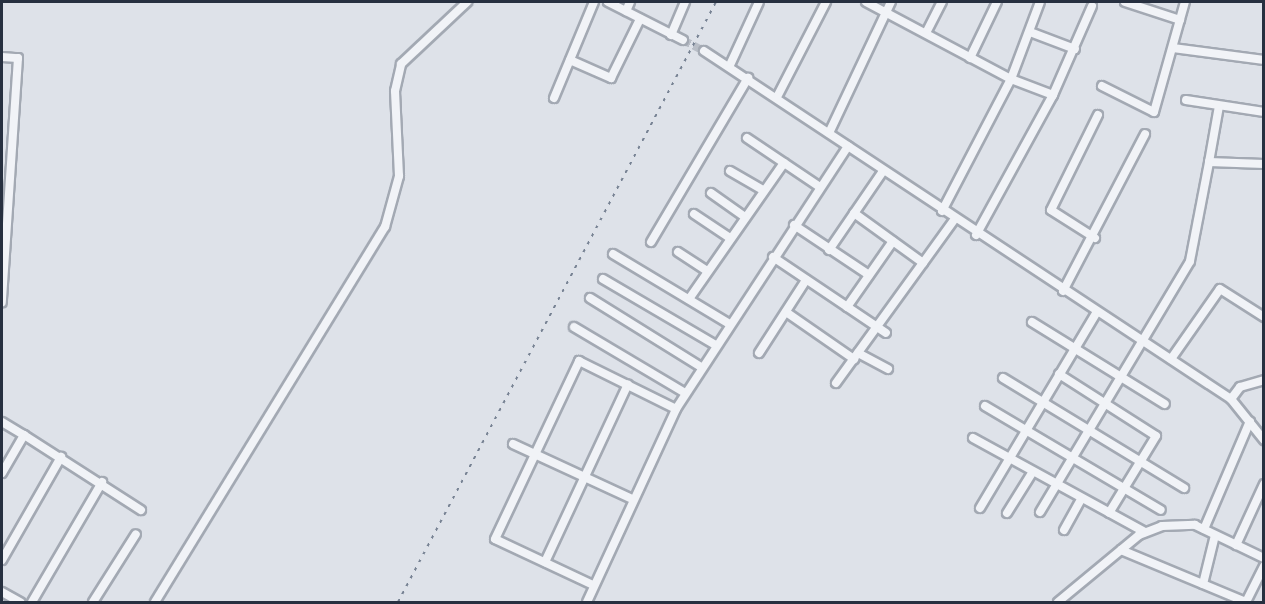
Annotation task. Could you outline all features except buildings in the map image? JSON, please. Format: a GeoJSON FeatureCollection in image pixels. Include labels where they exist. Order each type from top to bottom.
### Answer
{"type":"FeatureCollection","features":[{"type":"Feature","properties":{"kind":"street"},"geometry":{"type":"LineString","coordinates":[[155,603],[385,227],[399,176],[395,91],[401,64],[467,2]]}},
{"type":"Feature","properties":{"kind":"street"},"geometry":{"type":"LineString","coordinates":[[554,98],[594,2]]}},
{"type":"Feature","properties":{"kind":"street"},"geometry":{"type":"LineString","coordinates":[[608,2],[683,40]]}},
{"type":"Feature","properties":{"kind":"street"},"geometry":{"type":"LineString","coordinates":[[626,11],[630,2]]}},
{"type":"Feature","properties":{"kind":"street"},"geometry":{"type":"LineString","coordinates":[[671,35],[685,2]]}},
{"type":"Feature","properties":{"kind":"street"},"geometry":{"type":"LineString","coordinates":[[730,65],[759,2]]}},
{"type":"Feature","properties":{"kind":"street"},"geometry":{"type":"LineString","coordinates":[[777,97],[826,2]]}},
{"type":"Feature","properties":{"kind":"street"},"geometry":{"type":"LineString","coordinates":[[866,2],[927,31],[970,58],[1011,79],[1053,95]]}},
{"type":"Feature","properties":{"kind":"street"},"geometry":{"type":"LineString","coordinates":[[829,133],[891,2]]}},
{"type":"Feature","properties":{"kind":"street"},"geometry":{"type":"LineString","coordinates":[[927,31],[942,2]]}},
{"type":"Feature","properties":{"kind":"street"},"geometry":{"type":"LineString","coordinates":[[970,58],[997,2]]}},
{"type":"Feature","properties":{"kind":"street"},"geometry":{"type":"LineString","coordinates":[[942,211],[1011,79],[1040,2]]}},
{"type":"Feature","properties":{"kind":"street"},"geometry":{"type":"LineString","coordinates":[[1125,2],[1180,20]]}},
{"type":"Feature","properties":{"kind":"street"},"geometry":{"type":"LineString","coordinates":[[1102,86],[1154,112],[1185,2]]}},
{"type":"Feature","properties":{"kind":"street"},"geometry":{"type":"LineString","coordinates":[[976,235],[1053,95],[1092,6]]}},
{"type":"Feature","properties":{"kind":"street"},"geometry":{"type":"LineString","coordinates":[[570,60],[611,78],[640,19]]}},
{"type":"Feature","properties":{"kind":"street"},"geometry":{"type":"LineString","coordinates":[[1030,32],[1075,49]]}},
{"type":"Feature","properties":{"kind":"street"},"geometry":{"type":"LineString","coordinates":[[1173,48],[1263,60]]}},
{"type":"Feature","properties":{"kind":"street"},"geometry":{"type":"LineString","coordinates":[[704,51],[730,65],[976,235],[1231,399],[1263,440]]}},
{"type":"Feature","properties":{"kind":"street"},"geometry":{"type":"LineString","coordinates":[[2,57],[18,58],[5,187],[2,302]]}},
{"type":"Feature","properties":{"kind":"street"},"geometry":{"type":"LineString","coordinates":[[651,242],[748,78]]}},
{"type":"Feature","properties":{"kind":"street"},"geometry":{"type":"LineString","coordinates":[[1186,100],[1263,112]]}},
{"type":"Feature","properties":{"kind":"street"},"geometry":{"type":"LineString","coordinates":[[1040,512],[1075,459],[1190,261],[1219,106]]}},
{"type":"Feature","properties":{"kind":"street"},"geometry":{"type":"LineString","coordinates":[[1095,238],[1051,210],[1098,115]]}},
{"type":"Feature","properties":{"kind":"street"},"geometry":{"type":"LineString","coordinates":[[1063,291],[1095,238],[1145,134]]}},
{"type":"Feature","properties":{"kind":"street"},"geometry":{"type":"LineString","coordinates":[[747,138],[820,187]]}},
{"type":"Feature","properties":{"kind":"street"},"geometry":{"type":"LineString","coordinates":[[587,603],[632,499],[685,393],[714,344],[848,146]]}},
{"type":"Feature","properties":{"kind":"street"},"geometry":{"type":"LineString","coordinates":[[1209,162],[1263,164]]}},
{"type":"Feature","properties":{"kind":"street"},"geometry":{"type":"LineString","coordinates":[[689,299],[784,163]]}},
{"type":"Feature","properties":{"kind":"street"},"geometry":{"type":"LineString","coordinates":[[730,171],[764,191]]}},
{"type":"Feature","properties":{"kind":"street"},"geometry":{"type":"LineString","coordinates":[[829,250],[883,171]]}},
{"type":"Feature","properties":{"kind":"street"},"geometry":{"type":"LineString","coordinates":[[711,193],[746,216]]}},
{"type":"Feature","properties":{"kind":"street"},"geometry":{"type":"LineString","coordinates":[[854,213],[923,263]]}},
{"type":"Feature","properties":{"kind":"street"},"geometry":{"type":"LineString","coordinates":[[694,214],[730,238]]}},
{"type":"Feature","properties":{"kind":"street"},"geometry":{"type":"LineString","coordinates":[[837,383],[954,220]]}},
{"type":"Feature","properties":{"kind":"street"},"geometry":{"type":"LineString","coordinates":[[794,225],[869,275]]}},
{"type":"Feature","properties":{"kind":"street"},"geometry":{"type":"LineString","coordinates":[[847,307],[893,241]]}},
{"type":"Feature","properties":{"kind":"street"},"geometry":{"type":"LineString","coordinates":[[678,252],[707,271]]}},
{"type":"Feature","properties":{"kind":"street"},"geometry":{"type":"LineString","coordinates":[[613,254],[728,323]]}},
{"type":"Feature","properties":{"kind":"street"},"geometry":{"type":"LineString","coordinates":[[773,257],[886,333]]}},
{"type":"Feature","properties":{"kind":"street"},"geometry":{"type":"LineString","coordinates":[[603,279],[714,344]]}},
{"type":"Feature","properties":{"kind":"street"},"geometry":{"type":"LineString","coordinates":[[759,353],[807,280]]}},
{"type":"Feature","properties":{"kind":"street"},"geometry":{"type":"LineString","coordinates":[[1171,359],[1220,289],[1263,317]]}},
{"type":"Feature","properties":{"kind":"street"},"geometry":{"type":"LineString","coordinates":[[590,298],[701,367]]}},
{"type":"Feature","properties":{"kind":"street"},"geometry":{"type":"LineString","coordinates":[[786,312],[856,356],[888,369]]}},
{"type":"Feature","properties":{"kind":"street"},"geometry":{"type":"LineString","coordinates":[[980,508],[1097,312]]}},
{"type":"Feature","properties":{"kind":"street"},"geometry":{"type":"LineString","coordinates":[[1032,322],[1165,404]]}},
{"type":"Feature","properties":{"kind":"street"},"geometry":{"type":"LineString","coordinates":[[574,327],[685,393]]}},
{"type":"Feature","properties":{"kind":"street"},"geometry":{"type":"LineString","coordinates":[[593,585],[495,538],[579,361],[676,409]]}},
{"type":"Feature","properties":{"kind":"street"},"geometry":{"type":"LineString","coordinates":[[1059,374],[1156,436],[1122,488],[1109,513]]}},
{"type":"Feature","properties":{"kind":"street"},"geometry":{"type":"LineString","coordinates":[[1003,378],[1184,489]]}},
{"type":"Feature","properties":{"kind":"street"},"geometry":{"type":"LineString","coordinates":[[1231,399],[1240,387],[1263,380]]}},
{"type":"Feature","properties":{"kind":"street"},"geometry":{"type":"LineString","coordinates":[[545,562],[628,384]]}},
{"type":"Feature","properties":{"kind":"street"},"geometry":{"type":"LineString","coordinates":[[985,406],[1161,510]]}},
{"type":"Feature","properties":{"kind":"street"},"geometry":{"type":"LineString","coordinates":[[1204,529],[1250,421]]}},
{"type":"Feature","properties":{"kind":"street"},"geometry":{"type":"LineString","coordinates":[[2,422],[102,482],[141,510]]}},
{"type":"Feature","properties":{"kind":"street"},"geometry":{"type":"LineString","coordinates":[[2,473],[24,435]]}},
{"type":"Feature","properties":{"kind":"street"},"geometry":{"type":"LineString","coordinates":[[973,438],[1032,473],[1145,532]]}},
{"type":"Feature","properties":{"kind":"street"},"geometry":{"type":"LineString","coordinates":[[513,444],[632,499]]}},
{"type":"Feature","properties":{"kind":"street"},"geometry":{"type":"LineString","coordinates":[[2,560],[61,457]]}},
{"type":"Feature","properties":{"kind":"street"},"geometry":{"type":"LineString","coordinates":[[1006,513],[1032,473]]}},
{"type":"Feature","properties":{"kind":"street"},"geometry":{"type":"LineString","coordinates":[[32,603],[102,482]]}},
{"type":"Feature","properties":{"kind":"street"},"geometry":{"type":"LineString","coordinates":[[1236,545],[1263,484]]}},
{"type":"Feature","properties":{"kind":"street"},"geometry":{"type":"LineString","coordinates":[[1065,530],[1082,499]]}},
{"type":"Feature","properties":{"kind":"street"},"geometry":{"type":"LineString","coordinates":[[1058,603],[1145,532],[1172,524],[1204,529],[1263,558]]}},
{"type":"Feature","properties":{"kind":"street"},"geometry":{"type":"LineString","coordinates":[[93,603],[136,534]]}},
{"type":"Feature","properties":{"kind":"street"},"geometry":{"type":"LineString","coordinates":[[1203,584],[1215,535]]}},
{"type":"Feature","properties":{"kind":"street"},"geometry":{"type":"LineString","coordinates":[[1121,550],[1246,602],[1263,566]]}},
{"type":"Feature","properties":{"kind":"street"},"geometry":{"type":"LineString","coordinates":[[2,592],[20,603]]}},
{"type":"Feature","properties":{"kind":"tunnel"},"geometry":{"type":"LineString","coordinates":[[683,40],[704,51]]}},
{"type":"Feature","properties":{"kind":"railway"},"geometry":{"type":"LineString","coordinates":[[398,602],[716,2]]}}]}
